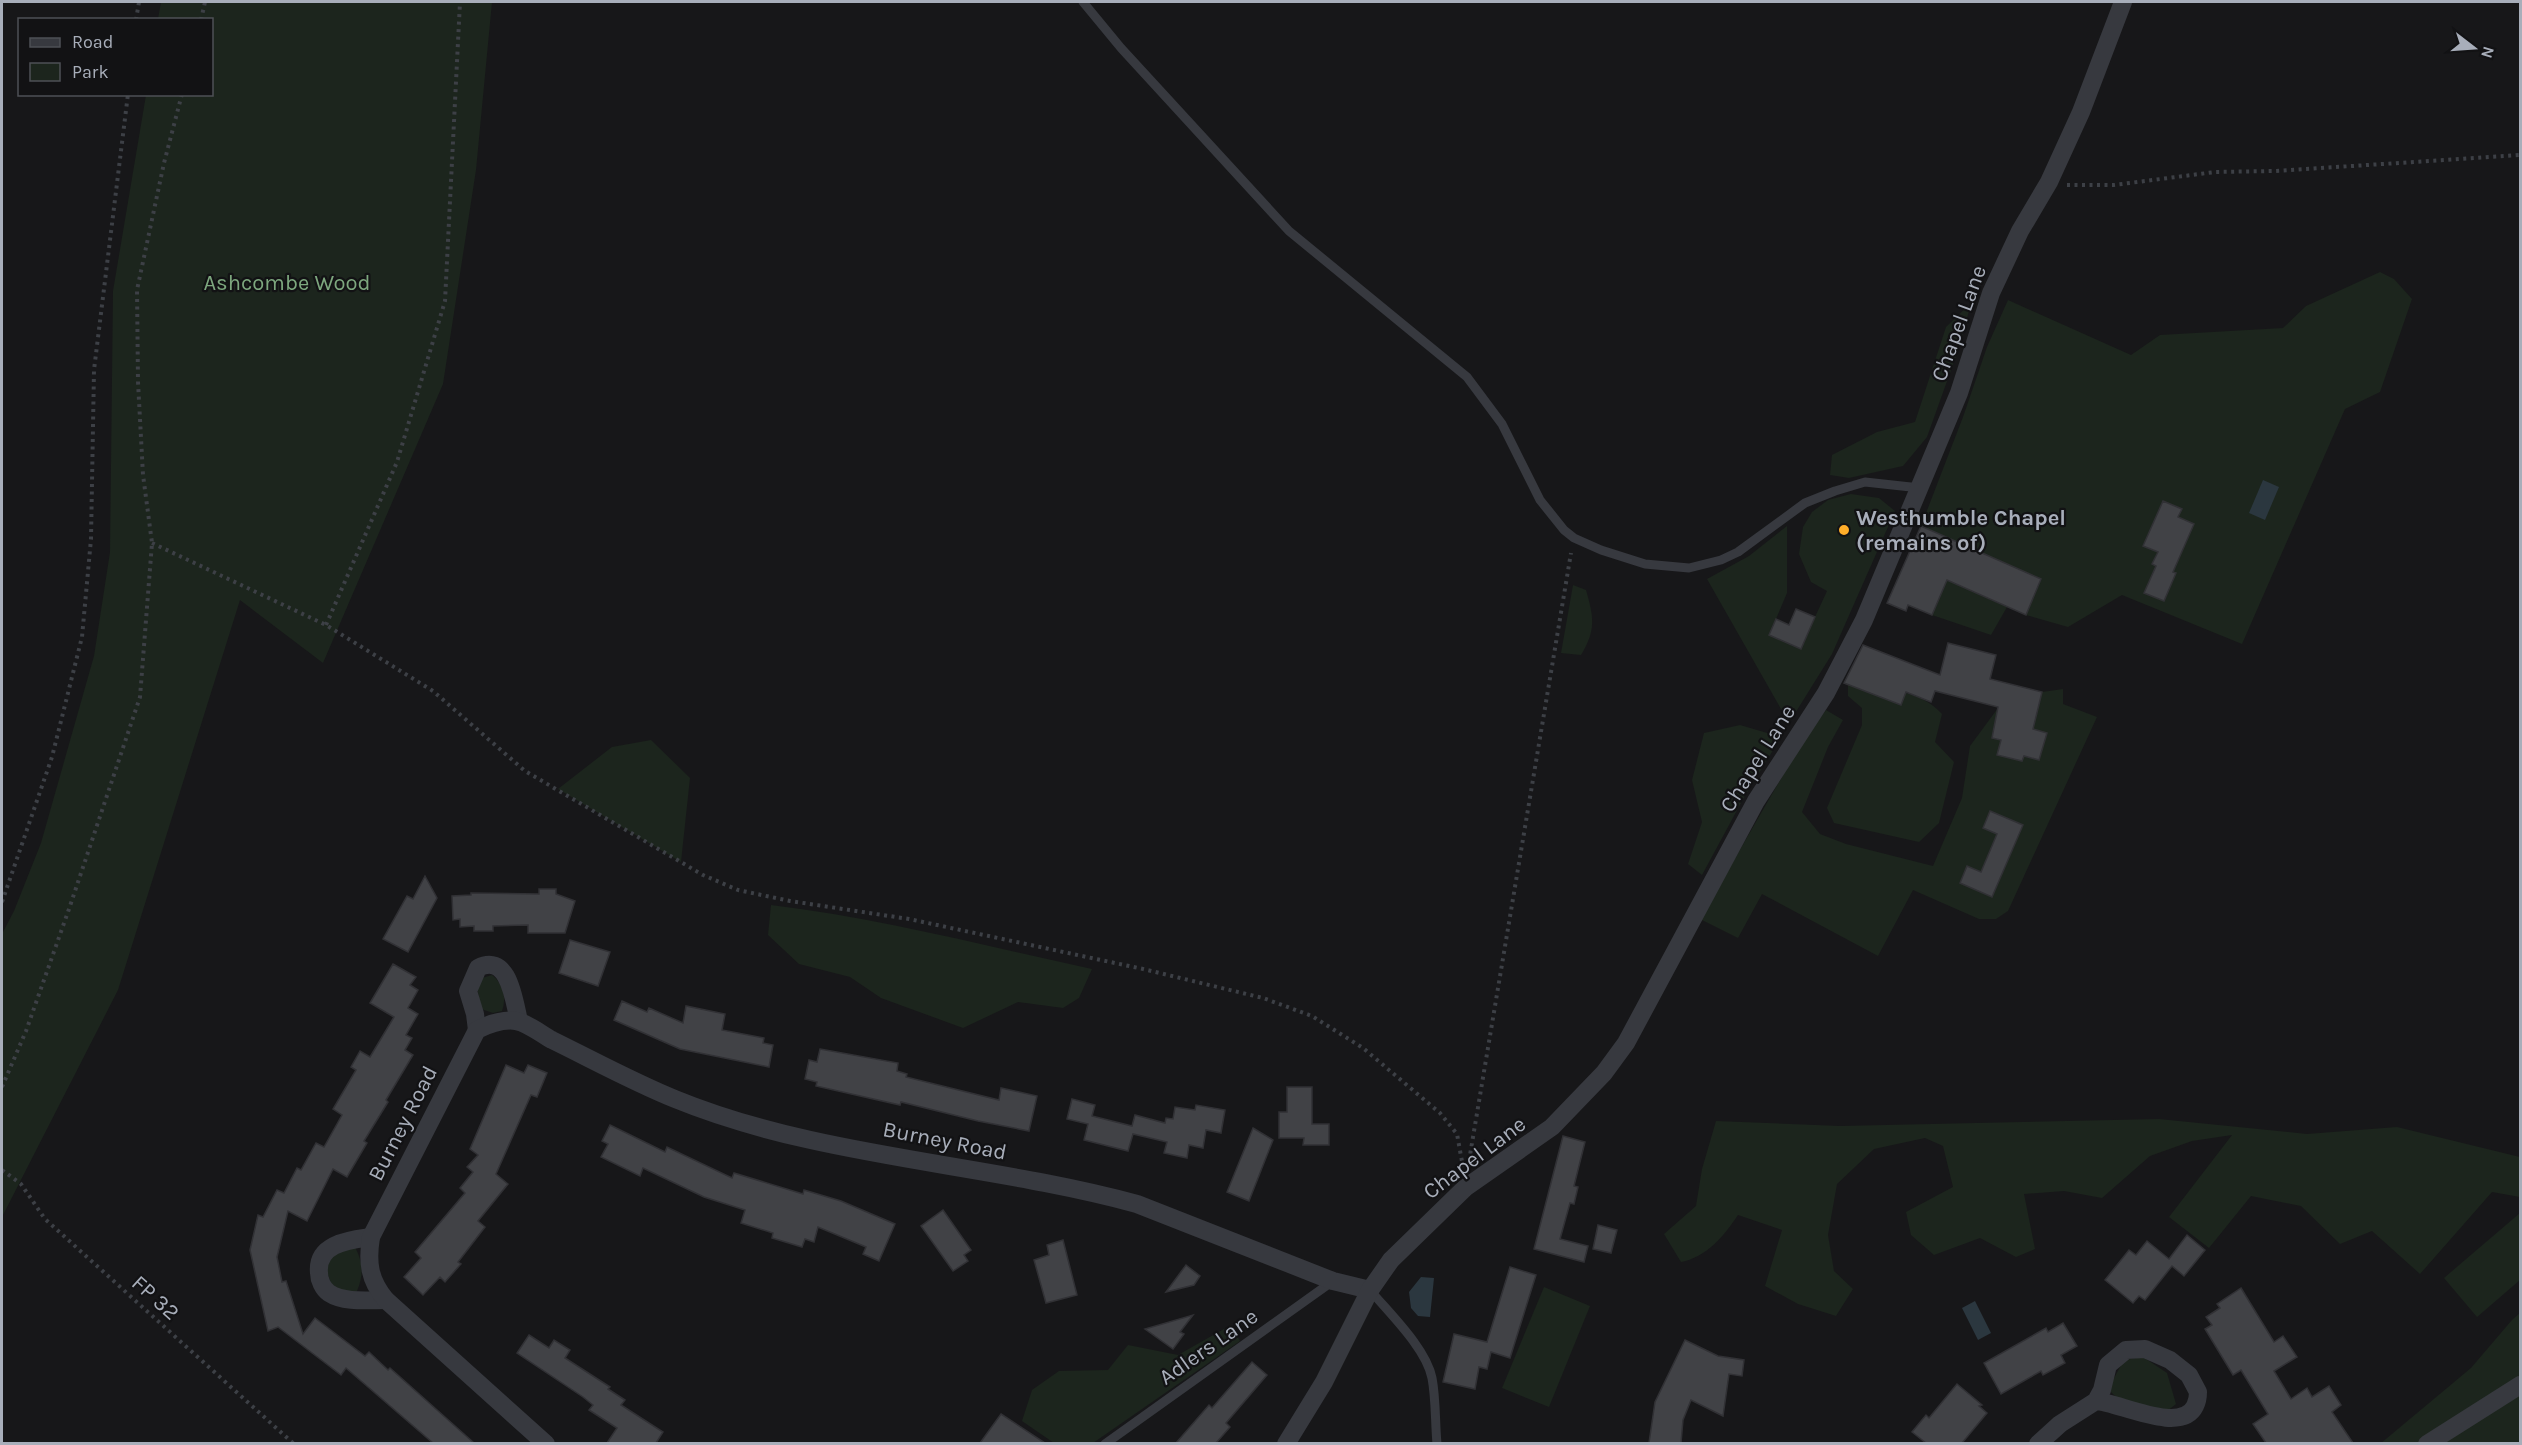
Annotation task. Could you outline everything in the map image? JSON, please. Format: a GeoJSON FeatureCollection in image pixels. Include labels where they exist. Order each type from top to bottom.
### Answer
{"type":"FeatureCollection","features":[{"type":"Feature","properties":{"kind":"street","name":"Chapel Lane"},"geometry":{"type":"LineString","coordinates":[[1286,1443],[1324,1382],[1370,1290],[1391,1260],[1465,1188],[1552,1127],[1604,1073],[1626,1043],[1756,801],[1826,693],[1864,620],[1959,393],[1991,293],[2020,231],[2049,182],[2081,112],[2123,2]]}},
{"type":"Feature","properties":{"kind":"street"},"geometry":{"type":"LineString","coordinates":[[485,964],[495,965],[503,970],[510,985],[519,1021],[491,1023],[477,1030],[468,991],[478,968],[485,964]]}},
{"type":"Feature","properties":{"kind":"street","name":"Burney Road"},"geometry":{"type":"LineString","coordinates":[[519,1021],[652,1090],[737,1122],[825,1142],[1069,1187],[1116,1198],[1137,1204],[1334,1281],[1370,1290]]}},
{"type":"Feature","properties":{"kind":"street","name":"Burney Road"},"geometry":{"type":"LineString","coordinates":[[477,1030],[371,1237],[368,1256],[370,1274],[377,1290],[386,1300],[546,1443]]}},
{"type":"Feature","properties":{"kind":"street"},"geometry":{"type":"LineString","coordinates":[[371,1237],[348,1240],[329,1248],[320,1264],[319,1277],[324,1288],[336,1296],[386,1300]]}},
{"type":"Feature","properties":{"kind":"street"},"geometry":{"type":"LineString","coordinates":[[2038,1443],[2060,1424],[2096,1401],[2108,1365],[2126,1350],[2145,1349],[2170,1360],[2189,1375],[2198,1392],[2195,1407],[2188,1414],[2164,1418],[2096,1401]]}},
{"type":"Feature","properties":{"kind":"street"},"geometry":{"type":"LineString","coordinates":[[2427,1443],[2520,1385]]}},
{"type":"Feature","properties":{"kind":"lane"},"geometry":{"type":"LineString","coordinates":[[1083,2],[1121,48],[1289,231],[1467,377],[1502,424],[1540,500],[1564,530],[1574,538],[1601,550],[1645,564],[1675,569],[1689,568],[1722,560],[1738,552],[1805,503],[1835,491],[1865,482],[1920,488]]}},
{"type":"Feature","properties":{"kind":"lane","name":"Adlers Lane"},"geometry":{"type":"LineString","coordinates":[[1105,1443],[1334,1281]]}},
{"type":"Feature","properties":{"kind":"lane"},"geometry":{"type":"LineString","coordinates":[[1370,1290],[1420,1351],[1427,1363],[1432,1377],[1437,1443]]}},
{"type":"Feature","properties":{"kind":"path"},"geometry":{"type":"LineString","coordinates":[[136,18],[138,2]]}},
{"type":"Feature","properties":{"kind":"path"},"geometry":{"type":"LineString","coordinates":[[201,18],[205,2]]}},
{"type":"Feature","properties":{"kind":"path"},"geometry":{"type":"LineString","coordinates":[[326,625],[397,462],[445,301],[460,2]]}},
{"type":"Feature","properties":{"kind":"path"},"geometry":{"type":"LineString","coordinates":[[2,902],[52,757],[82,637],[91,539],[94,370],[128,96]]}},
{"type":"Feature","properties":{"kind":"path"},"geometry":{"type":"LineString","coordinates":[[2,1087],[26,1031],[140,698],[152,543],[143,475],[138,382],[137,290],[164,163],[181,96]]}},
{"type":"Feature","properties":{"kind":"path"},"geometry":{"type":"LineString","coordinates":[[2049,182],[2078,186],[2114,185],[2215,172],[2288,171],[2520,155]]}},
{"type":"Feature","properties":{"kind":"path"},"geometry":{"type":"LineString","coordinates":[[1465,1188],[1574,538]]}},
{"type":"Feature","properties":{"kind":"path"},"geometry":{"type":"LineString","coordinates":[[152,543],[326,625],[433,691],[525,771],[703,875],[738,890],[790,901],[909,919],[1143,969],[1263,998],[1312,1016],[1363,1048],[1440,1113],[1457,1134],[1465,1188]]}},
{"type":"Feature","properties":{"kind":"path","name":"FP 32"},"geometry":{"type":"LineString","coordinates":[[2,1170],[21,1184],[45,1219],[294,1443]]}},
{"type":"Feature","properties":{"kind":"green space","name":"Ashcombe Wood"},"geometry":{"type":"Polygon","coordinates":[[[161,2],[492,2],[476,170],[443,384],[323,663],[240,600],[118,990],[2,1217],[2,934],[14,911],[41,843],[94,656],[110,552],[113,291],[146,96],[213,96],[213,18],[158,18],[161,2]]]}},
{"type":"Feature","properties":{"kind":"green space"},"geometry":{"type":"Polygon","coordinates":[[[2380,272],[2394,279],[2412,299],[2380,392],[2345,409],[2242,644],[2122,595],[2068,627],[2026,615],[2041,579],[1921,526],[1987,347],[2008,300],[2131,355],[2160,335],[2283,328],[2306,306],[2380,272]]]}},
{"type":"Feature","properties":{"kind":"green space"},"geometry":{"type":"Polygon","coordinates":[[[1971,303],[1960,345],[1927,437],[1903,466],[1849,478],[1830,475],[1832,455],[1877,432],[1915,422],[1946,327],[1971,303]]]}},
{"type":"Feature","properties":{"kind":"green space"},"geometry":{"type":"Polygon","coordinates":[[[1851,494],[1879,498],[1895,511],[1832,654],[1789,723],[1707,579],[1749,556],[1787,526],[1787,593],[1776,619],[1789,625],[1796,609],[1815,617],[1827,591],[1811,582],[1799,554],[1803,527],[1812,512],[1828,500],[1851,494]]]}},
{"type":"Feature","properties":{"kind":"green space"},"geometry":{"type":"Polygon","coordinates":[[[1947,580],[2007,607],[1991,635],[1932,615],[1947,580]]]}},
{"type":"Feature","properties":{"kind":"green space"},"geometry":{"type":"Polygon","coordinates":[[[1573,585],[1586,590],[1592,616],[1591,631],[1581,655],[1561,653],[1573,585]]]}},
{"type":"Feature","properties":{"kind":"green space"},"geometry":{"type":"Polygon","coordinates":[[[1848,684],[1911,694],[1933,705],[1942,714],[1935,742],[1954,762],[1939,823],[1919,842],[1834,823],[1827,808],[1862,725],[1862,708],[1848,696],[1848,684]]]}},
{"type":"Feature","properties":{"kind":"green space"},"geometry":{"type":"Polygon","coordinates":[[[2063,689],[2063,704],[2097,717],[2008,911],[1996,919],[1979,919],[1913,890],[1878,956],[1762,894],[1738,938],[1700,919],[1805,737],[1826,710],[1843,720],[1828,747],[1802,812],[1820,834],[1846,844],[1933,866],[1962,798],[1970,746],[1998,708],[2035,717],[2042,692],[2063,689]]]}},
{"type":"Feature","properties":{"kind":"green space"},"geometry":{"type":"Polygon","coordinates":[[[1740,725],[1781,737],[1742,801],[1702,875],[1688,864],[1702,822],[1692,780],[1704,733],[1740,725]]]}},
{"type":"Feature","properties":{"kind":"green space"},"geometry":{"type":"Polygon","coordinates":[[[651,740],[690,778],[681,862],[558,789],[612,747],[651,740]]]}},
{"type":"Feature","properties":{"kind":"green space"},"geometry":{"type":"Polygon","coordinates":[[[771,905],[852,917],[1092,969],[1079,998],[1063,1008],[1018,1002],[963,1028],[881,998],[850,977],[799,964],[768,935],[771,905]]]}},
{"type":"Feature","properties":{"kind":"green space"},"geometry":{"type":"Polygon","coordinates":[[[492,975],[501,987],[504,996],[502,1011],[493,1013],[481,1009],[477,987],[482,978],[492,975]]]}},
{"type":"Feature","properties":{"kind":"green space"},"geometry":{"type":"Polygon","coordinates":[[[2159,1119],[2307,1134],[2397,1127],[2520,1157],[2520,1197],[2492,1192],[2420,1274],[2372,1231],[2340,1244],[2301,1206],[2251,1196],[2209,1248],[2169,1217],[2232,1135],[2192,1141],[2150,1156],[2102,1198],[2064,1191],[2024,1194],[2035,1249],[2016,1257],[1980,1238],[1934,1255],[1911,1235],[1906,1212],[1953,1187],[1943,1146],[1925,1138],[1874,1149],[1837,1184],[1828,1235],[1834,1271],[1853,1289],[1836,1316],[1798,1304],[1765,1286],[1782,1230],[1738,1215],[1721,1238],[1707,1250],[1699,1256],[1681,1262],[1664,1234],[1696,1206],[1702,1169],[1716,1121],[1840,1126],[2159,1119]]]}},
{"type":"Feature","properties":{"kind":"green space"},"geometry":{"type":"Polygon","coordinates":[[[2520,1213],[2520,1280],[2477,1317],[2444,1278],[2520,1213]]]}},
{"type":"Feature","properties":{"kind":"green space"},"geometry":{"type":"Polygon","coordinates":[[[355,1247],[361,1263],[361,1279],[357,1291],[345,1293],[332,1286],[326,1269],[331,1254],[355,1247]]]}},
{"type":"Feature","properties":{"kind":"green space"},"geometry":{"type":"Polygon","coordinates":[[[1544,1287],[1590,1306],[1549,1407],[1502,1388],[1544,1287]]]}},
{"type":"Feature","properties":{"kind":"green space"},"geometry":{"type":"Polygon","coordinates":[[[2520,1313],[2520,1443],[2380,1444],[2471,1368],[2520,1313]]]}},
{"type":"Feature","properties":{"kind":"green space"},"geometry":{"type":"Polygon","coordinates":[[[1231,1325],[1240,1341],[1093,1443],[1054,1443],[1022,1421],[1032,1390],[1059,1371],[1108,1370],[1128,1345],[1178,1355],[1231,1325]]]}},
{"type":"Feature","properties":{"kind":"green space"},"geometry":{"type":"Polygon","coordinates":[[[2143,1357],[2167,1373],[2176,1404],[2167,1411],[2118,1399],[2108,1389],[2124,1360],[2143,1357]]]}},
{"type":"Feature","properties":{"kind":"shaded area"},"geometry":{"type":"Polygon","coordinates":[[[2263,480],[2279,487],[2265,520],[2249,513],[2263,480]]]}},
{"type":"Feature","properties":{"kind":"shaded area"},"geometry":{"type":"Polygon","coordinates":[[[1421,1277],[1434,1278],[1430,1317],[1418,1316],[1411,1308],[1409,1292],[1421,1277]]]}},
{"type":"Feature","properties":{"kind":"shaded area"},"geometry":{"type":"Polygon","coordinates":[[[1975,1301],[1991,1333],[1978,1340],[1962,1308],[1975,1301]]]}},
{"type":"Feature","properties":{"kind":"building"},"geometry":{"type":"Polygon","coordinates":[[[2163,501],[2182,509],[2178,517],[2194,524],[2173,572],[2176,573],[2164,601],[2144,593],[2156,566],[2152,564],[2158,552],[2143,546],[2163,501]]]}},
{"type":"Feature","properties":{"kind":"building"},"geometry":{"type":"Polygon","coordinates":[[[1921,526],[2041,579],[2026,615],[1947,580],[1932,615],[1908,605],[1906,611],[1887,603],[1921,526]]]}},
{"type":"Feature","properties":{"kind":"building"},"geometry":{"type":"Polygon","coordinates":[[[1796,609],[1815,617],[1801,649],[1769,635],[1776,619],[1789,625],[1796,609]]]}},
{"type":"Feature","properties":{"kind":"building"},"geometry":{"type":"Polygon","coordinates":[[[1948,643],[1996,655],[1990,679],[2042,692],[2033,729],[2047,733],[2039,760],[2024,756],[2022,761],[1997,755],[2001,740],[1992,738],[1998,707],[1935,691],[1931,702],[1906,692],[1901,705],[1844,683],[1863,645],[1940,675],[1948,643]]]}},
{"type":"Feature","properties":{"kind":"building"},"geometry":{"type":"Polygon","coordinates":[[[1990,811],[2023,825],[1992,897],[1960,883],[1967,866],[1981,872],[1997,834],[1983,828],[1990,811]]]}},
{"type":"Feature","properties":{"kind":"building"},"geometry":{"type":"Polygon","coordinates":[[[425,876],[437,898],[408,952],[383,939],[407,896],[413,899],[425,876]]]}},
{"type":"Feature","properties":{"kind":"building"},"geometry":{"type":"Polygon","coordinates":[[[539,889],[556,889],[556,894],[575,901],[565,933],[528,933],[528,925],[493,926],[493,931],[474,931],[474,926],[460,927],[460,919],[453,920],[452,896],[471,895],[471,893],[539,894],[539,889]]]}},
{"type":"Feature","properties":{"kind":"building"},"geometry":{"type":"Polygon","coordinates":[[[570,940],[610,952],[598,986],[559,973],[570,940]]]}},
{"type":"Feature","properties":{"kind":"building"},"geometry":{"type":"Polygon","coordinates":[[[393,964],[416,977],[410,985],[418,990],[408,1008],[418,1014],[406,1035],[412,1038],[405,1050],[413,1055],[386,1100],[388,1102],[364,1141],[367,1143],[347,1177],[333,1169],[307,1221],[288,1211],[277,1257],[282,1282],[286,1281],[303,1334],[315,1318],[365,1356],[369,1352],[474,1443],[433,1443],[346,1368],[341,1375],[278,1327],[268,1331],[250,1250],[258,1215],[263,1217],[277,1190],[284,1193],[297,1168],[301,1170],[316,1143],[324,1147],[342,1115],[333,1109],[356,1070],[351,1067],[360,1051],[370,1057],[394,1017],[370,1003],[393,964]]]}},
{"type":"Feature","properties":{"kind":"building"},"geometry":{"type":"Polygon","coordinates":[[[622,1001],[647,1012],[649,1008],[683,1023],[686,1006],[725,1014],[722,1030],[764,1038],[763,1043],[773,1045],[769,1067],[680,1049],[614,1020],[622,1001]]]}},
{"type":"Feature","properties":{"kind":"building"},"geometry":{"type":"Polygon","coordinates":[[[820,1049],[898,1063],[897,1071],[907,1074],[906,1077],[999,1100],[1001,1088],[1037,1096],[1029,1131],[901,1102],[900,1105],[816,1086],[817,1082],[805,1079],[809,1060],[817,1062],[820,1049]]]}},
{"type":"Feature","properties":{"kind":"building"},"geometry":{"type":"Polygon","coordinates":[[[506,1065],[524,1073],[528,1065],[547,1073],[537,1097],[531,1095],[496,1174],[508,1184],[478,1221],[485,1227],[458,1262],[461,1264],[445,1282],[440,1277],[423,1295],[404,1277],[421,1258],[415,1252],[465,1193],[460,1188],[473,1172],[467,1167],[478,1155],[470,1149],[506,1065]]]}},
{"type":"Feature","properties":{"kind":"building"},"geometry":{"type":"Polygon","coordinates":[[[1287,1087],[1312,1087],[1312,1124],[1329,1124],[1329,1145],[1303,1145],[1304,1138],[1279,1138],[1279,1112],[1287,1112],[1287,1087]]]}},
{"type":"Feature","properties":{"kind":"building"},"geometry":{"type":"Polygon","coordinates":[[[1072,1099],[1095,1105],[1092,1116],[1132,1126],[1135,1115],[1165,1123],[1166,1118],[1173,1119],[1175,1107],[1195,1110],[1196,1105],[1225,1110],[1221,1133],[1206,1130],[1203,1148],[1189,1145],[1187,1158],[1164,1153],[1167,1142],[1133,1134],[1128,1151],[1084,1140],[1088,1124],[1067,1119],[1072,1099]]]}},
{"type":"Feature","properties":{"kind":"building"},"geometry":{"type":"Polygon","coordinates":[[[610,1125],[665,1152],[667,1147],[732,1178],[734,1173],[803,1194],[804,1190],[841,1201],[895,1224],[879,1261],[863,1254],[866,1247],[818,1227],[814,1242],[805,1239],[802,1247],[772,1238],[773,1233],[741,1223],[745,1210],[704,1197],[643,1168],[640,1176],[601,1157],[608,1144],[602,1141],[610,1125]]]}},
{"type":"Feature","properties":{"kind":"building"},"geometry":{"type":"Polygon","coordinates":[[[1253,1128],[1273,1140],[1249,1201],[1227,1192],[1253,1128]]]}},
{"type":"Feature","properties":{"kind":"building"},"geometry":{"type":"Polygon","coordinates":[[[1563,1136],[1585,1142],[1574,1186],[1578,1187],[1574,1204],[1570,1203],[1560,1239],[1588,1246],[1584,1262],[1534,1249],[1563,1136]]]}},
{"type":"Feature","properties":{"kind":"building"},"geometry":{"type":"Polygon","coordinates":[[[943,1210],[971,1250],[964,1255],[968,1261],[953,1271],[921,1226],[943,1210]]]}},
{"type":"Feature","properties":{"kind":"building"},"geometry":{"type":"Polygon","coordinates":[[[1598,1225],[1617,1230],[1611,1253],[1593,1249],[1598,1225]]]}},
{"type":"Feature","properties":{"kind":"building"},"geometry":{"type":"Polygon","coordinates":[[[2187,1235],[2205,1250],[2184,1276],[2172,1266],[2145,1300],[2139,1296],[2133,1303],[2105,1280],[2129,1250],[2136,1255],[2147,1241],[2169,1259],[2187,1235]]]}},
{"type":"Feature","properties":{"kind":"building"},"geometry":{"type":"Polygon","coordinates":[[[1063,1240],[1077,1295],[1046,1303],[1034,1260],[1049,1255],[1047,1245],[1063,1240]]]}},
{"type":"Feature","properties":{"kind":"building"},"geometry":{"type":"Polygon","coordinates":[[[1186,1265],[1200,1276],[1194,1285],[1166,1292],[1186,1265]]]}},
{"type":"Feature","properties":{"kind":"building"},"geometry":{"type":"Polygon","coordinates":[[[1510,1267],[1536,1275],[1510,1358],[1491,1352],[1487,1369],[1479,1367],[1475,1389],[1443,1382],[1454,1334],[1487,1342],[1510,1267]]]}},
{"type":"Feature","properties":{"kind":"building"},"geometry":{"type":"Polygon","coordinates":[[[2241,1288],[2274,1342],[2283,1336],[2297,1357],[2274,1371],[2291,1399],[2307,1388],[2312,1397],[2329,1386],[2341,1405],[2332,1412],[2353,1443],[2266,1443],[2253,1424],[2268,1414],[2241,1370],[2233,1375],[2205,1329],[2212,1325],[2206,1317],[2220,1308],[2217,1304],[2241,1288]]]}},
{"type":"Feature","properties":{"kind":"building"},"geometry":{"type":"Polygon","coordinates":[[[1193,1315],[1180,1332],[1184,1334],[1173,1349],[1145,1329],[1193,1315]]]}},
{"type":"Feature","properties":{"kind":"building"},"geometry":{"type":"Polygon","coordinates":[[[2063,1323],[2077,1346],[2061,1355],[2065,1363],[2043,1375],[2041,1371],[2001,1394],[1984,1363],[2046,1328],[2048,1332],[2063,1323]]]}},
{"type":"Feature","properties":{"kind":"building"},"geometry":{"type":"Polygon","coordinates":[[[529,1335],[549,1348],[554,1340],[570,1350],[565,1358],[610,1387],[608,1389],[625,1400],[621,1405],[663,1432],[656,1443],[607,1443],[617,1428],[589,1410],[593,1405],[583,1397],[517,1353],[529,1335]]]}},
{"type":"Feature","properties":{"kind":"building"},"geometry":{"type":"Polygon","coordinates":[[[1685,1340],[1718,1356],[1744,1360],[1742,1376],[1729,1374],[1723,1416],[1691,1400],[1683,1420],[1681,1443],[1649,1443],[1655,1402],[1685,1340]]]}},
{"type":"Feature","properties":{"kind":"building"},"geometry":{"type":"Polygon","coordinates":[[[1252,1362],[1267,1375],[1226,1423],[1230,1427],[1216,1443],[1176,1443],[1209,1405],[1212,1408],[1252,1362]]]}},
{"type":"Feature","properties":{"kind":"building"},"geometry":{"type":"Polygon","coordinates":[[[1957,1384],[1982,1405],[1979,1406],[1987,1413],[1962,1443],[1926,1443],[1912,1432],[1926,1415],[1929,1418],[1957,1384]]]}},
{"type":"Feature","properties":{"kind":"building"},"geometry":{"type":"Polygon","coordinates":[[[1001,1414],[1045,1443],[980,1443],[1001,1414]]]}},
{"type":"Feature","properties":{"kind":"place","name":"Westhumble Chapel (remains of)"},"geometry":{"type":"Point","coordinates":[1844,530]}}]}
